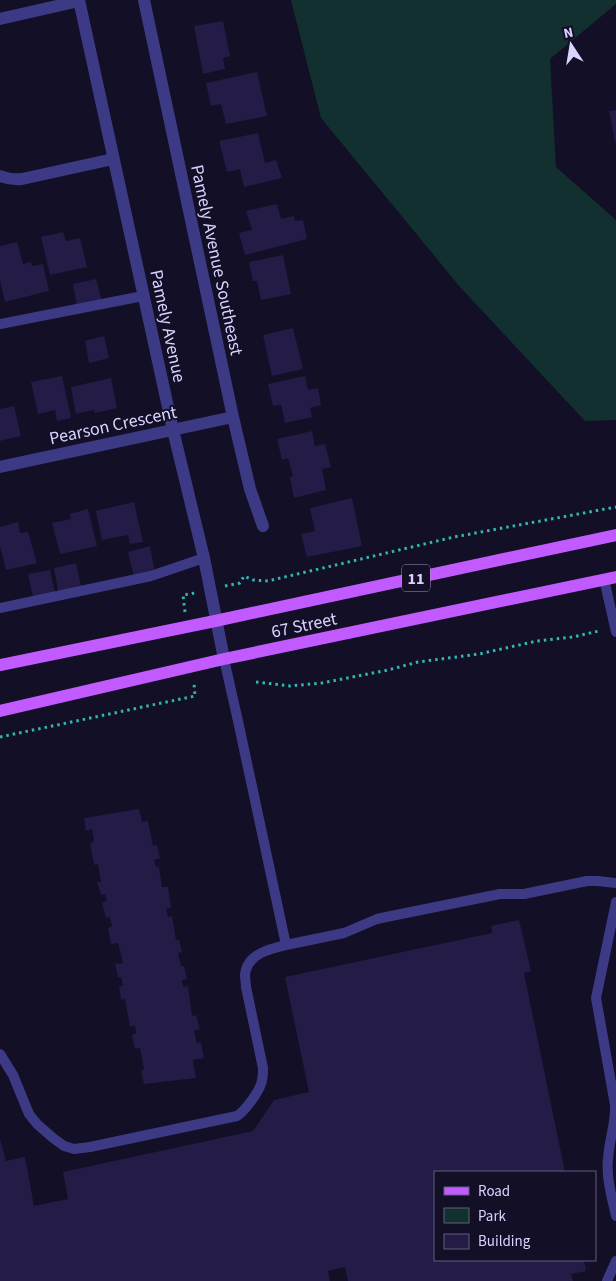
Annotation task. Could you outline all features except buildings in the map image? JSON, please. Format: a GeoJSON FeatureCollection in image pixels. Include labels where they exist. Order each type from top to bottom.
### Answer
{"type":"FeatureCollection","features":[{"type":"Feature","properties":{"kind":"main road","name":"67 Street"},"geometry":{"type":"LineString","coordinates":[[0,665],[616,535]]}},
{"type":"Feature","properties":{"kind":"main road","name":"67 Street"},"geometry":{"type":"LineString","coordinates":[[0,711],[224,659],[610,578]]}},
{"type":"Feature","properties":{"kind":"street","name":"Pamely Avenue Southeast"},"geometry":{"type":"LineString","coordinates":[[144,0],[233,417],[250,489],[263,526]]}},
{"type":"Feature","properties":{"kind":"street"},"geometry":{"type":"LineString","coordinates":[[0,19],[79,1]]}},
{"type":"Feature","properties":{"kind":"street","name":"Pamely Avenue"},"geometry":{"type":"LineString","coordinates":[[79,1],[173,430],[204,558],[224,659]]}},
{"type":"Feature","properties":{"kind":"street"},"geometry":{"type":"LineString","coordinates":[[0,176],[7,179],[22,179],[113,159]]}},
{"type":"Feature","properties":{"kind":"street","name":"Pearson Crescent"},"geometry":{"type":"LineString","coordinates":[[0,467],[233,417]]}},
{"type":"Feature","properties":{"kind":"lane"},"geometry":{"type":"LineString","coordinates":[[0,324],[143,296]]}},
{"type":"Feature","properties":{"kind":"lane"},"geometry":{"type":"LineString","coordinates":[[0,608],[151,576],[204,558]]}},
{"type":"Feature","properties":{"kind":"lane"},"geometry":{"type":"LineString","coordinates":[[610,578],[616,632]]}},
{"type":"Feature","properties":{"kind":"lane"},"geometry":{"type":"LineString","coordinates":[[224,659],[286,945]]}},
{"type":"Feature","properties":{"kind":"lane"},"geometry":{"type":"LineString","coordinates":[[0,1054],[13,1075],[32,1119],[64,1146],[74,1149],[237,1116],[242,1113],[260,1087],[263,1076],[245,975],[248,966],[260,953],[286,945],[344,933],[377,920],[500,894],[524,894],[588,881],[616,883]]}},
{"type":"Feature","properties":{"kind":"lane"},"geometry":{"type":"LineString","coordinates":[[616,902],[596,998],[615,1105],[616,1118],[610,1142],[608,1173],[616,1216]]}},
{"type":"Feature","properties":{"kind":"lane"},"geometry":{"type":"LineString","coordinates":[[607,1281],[616,1261]]}},
{"type":"Feature","properties":{"kind":"path"},"geometry":{"type":"LineString","coordinates":[[240,583],[244,576],[253,580],[268,580],[454,537],[616,508]]}},
{"type":"Feature","properties":{"kind":"path"},"geometry":{"type":"LineString","coordinates":[[183,595],[186,627]]}},
{"type":"Feature","properties":{"kind":"path"},"geometry":{"type":"LineString","coordinates":[[256,682],[290,686],[322,683],[418,662],[479,654],[537,641],[573,637],[599,631]]}},
{"type":"Feature","properties":{"kind":"path"},"geometry":{"type":"LineString","coordinates":[[0,737],[195,696],[191,667]]}},
{"type":"Feature","properties":{"kind":"green space"},"geometry":{"type":"Polygon","coordinates":[[[291,0],[616,0],[616,4],[550,59],[556,167],[616,220],[616,420],[585,421],[460,287],[321,118],[291,0]]]}}]}
